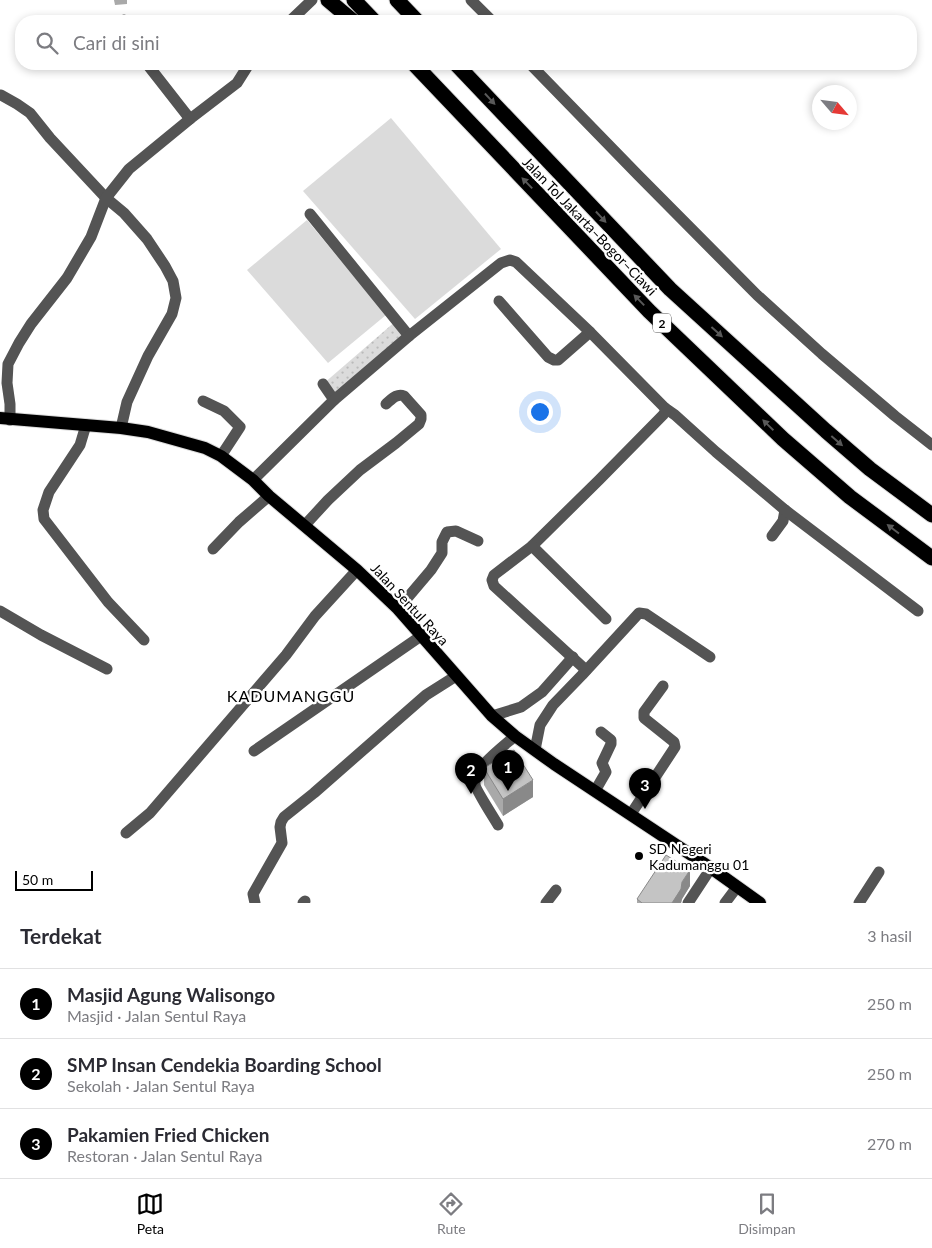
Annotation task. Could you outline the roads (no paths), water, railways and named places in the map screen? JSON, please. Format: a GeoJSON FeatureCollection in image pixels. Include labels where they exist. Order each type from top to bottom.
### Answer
{"type":"FeatureCollection","features":[{"type":"Feature","properties":{"kind":"highway"},"geometry":{"type":"LineString","coordinates":[[328,0],[345,15]]}},
{"type":"Feature","properties":{"kind":"highway"},"geometry":{"type":"LineString","coordinates":[[354,0],[368,15]]}},
{"type":"Feature","properties":{"kind":"highway"},"geometry":{"type":"LineString","coordinates":[[397,0],[411,15]]}},
{"type":"Feature","properties":{"kind":"highway"},"geometry":{"type":"LineString","coordinates":[[408,70],[478,131]]}},
{"type":"Feature","properties":{"kind":"highway","name":"Jalan Tol Jakarta–Bogor–Ciawi"},"geometry":{"type":"LineString","coordinates":[[420,70],[649,311],[783,439],[850,497],[932,558]]}},
{"type":"Feature","properties":{"kind":"highway","name":"Jalan Tol Jakarta–Bogor–Ciawi"},"geometry":{"type":"LineString","coordinates":[[462,70],[670,290],[870,469],[932,515]]}},
{"type":"Feature","properties":{"kind":"main road","name":"Jalan Sentul Raya"},"geometry":{"type":"LineString","coordinates":[[3,419],[121,428],[163,435],[205,448],[221,456],[254,480],[269,496],[357,570],[398,609],[492,716],[515,736],[712,868],[760,903]]}},
{"type":"Feature","properties":{"kind":"street"},"geometry":{"type":"LineString","coordinates":[[296,15],[312,0]]}},
{"type":"Feature","properties":{"kind":"street"},"geometry":{"type":"LineString","coordinates":[[471,0],[486,15]]}},
{"type":"Feature","properties":{"kind":"street"},"geometry":{"type":"LineString","coordinates":[[152,70],[190,119]]}},
{"type":"Feature","properties":{"kind":"street"},"geometry":{"type":"LineString","coordinates":[[3,419],[10,404],[7,383],[8,364],[31,324],[67,278],[91,237],[106,198],[129,169],[237,83],[245,70]]}},
{"type":"Feature","properties":{"kind":"street"},"geometry":{"type":"LineString","coordinates":[[536,70],[757,295],[895,416],[932,445]]}},
{"type":"Feature","properties":{"kind":"street"},"geometry":{"type":"LineString","coordinates":[[2,95],[30,113],[55,144],[106,198],[124,213],[146,239],[173,281],[176,298],[172,314],[148,356],[127,402],[121,428]]}},
{"type":"Feature","properties":{"kind":"street"},"geometry":{"type":"LineString","coordinates":[[310,214],[410,336]]}},
{"type":"Feature","properties":{"kind":"street"},"geometry":{"type":"LineString","coordinates":[[254,480],[334,400],[502,262],[510,260],[516,262],[590,332],[665,408],[716,452],[785,510],[918,611]]}},
{"type":"Feature","properties":{"kind":"street"},"geometry":{"type":"LineString","coordinates":[[498,301],[548,358],[558,360],[590,332]]}},
{"type":"Feature","properties":{"kind":"street"},"geometry":{"type":"LineString","coordinates":[[323,384],[334,400]]}},
{"type":"Feature","properties":{"kind":"street"},"geometry":{"type":"LineString","coordinates":[[305,525],[360,470],[396,444],[419,424],[421,415],[401,394],[396,395],[386,404]]}},
{"type":"Feature","properties":{"kind":"street"},"geometry":{"type":"LineString","coordinates":[[204,401],[224,411],[240,427],[221,456]]}},
{"type":"Feature","properties":{"kind":"street"},"geometry":{"type":"LineString","coordinates":[[586,670],[494,586],[492,580],[494,575],[532,546],[599,480],[663,415],[665,408]]}},
{"type":"Feature","properties":{"kind":"street"},"geometry":{"type":"LineString","coordinates":[[86,426],[80,445],[50,492],[43,510],[44,519],[108,602],[144,640]]}},
{"type":"Feature","properties":{"kind":"street"},"geometry":{"type":"LineString","coordinates":[[213,549],[239,522],[269,496]]}},
{"type":"Feature","properties":{"kind":"street"},"geometry":{"type":"LineString","coordinates":[[772,536],[783,521],[785,510]]}},
{"type":"Feature","properties":{"kind":"street"},"geometry":{"type":"LineString","coordinates":[[398,609],[431,570],[442,553],[442,542],[446,532],[456,531],[478,541]]}},
{"type":"Feature","properties":{"kind":"street"},"geometry":{"type":"LineString","coordinates":[[532,546],[606,619]]}},
{"type":"Feature","properties":{"kind":"street"},"geometry":{"type":"LineString","coordinates":[[126,833],[146,816],[286,655],[315,616],[357,570]]}},
{"type":"Feature","properties":{"kind":"street"},"geometry":{"type":"LineString","coordinates":[[0,611],[106,669]]}},
{"type":"Feature","properties":{"kind":"street"},"geometry":{"type":"LineString","coordinates":[[535,750],[540,725],[553,705],[639,613],[646,614],[710,657]]}},
{"type":"Feature","properties":{"kind":"street"},"geometry":{"type":"LineString","coordinates":[[254,751],[421,636]]}},
{"type":"Feature","properties":{"kind":"street"},"geometry":{"type":"LineString","coordinates":[[492,716],[521,707],[542,692],[573,658]]}},
{"type":"Feature","properties":{"kind":"street"},"geometry":{"type":"LineString","coordinates":[[255,903],[253,894],[282,843],[280,828],[284,817],[426,695],[456,676]]}},
{"type":"Feature","properties":{"kind":"street"},"geometry":{"type":"LineString","coordinates":[[631,814],[675,747],[674,742],[644,718],[644,712],[663,686]]}},
{"type":"Feature","properties":{"kind":"street"},"geometry":{"type":"LineString","coordinates":[[542,692],[553,705]]}},
{"type":"Feature","properties":{"kind":"street"},"geometry":{"type":"LineString","coordinates":[[595,791],[606,772],[602,764],[611,744],[611,740],[601,732]]}},
{"type":"Feature","properties":{"kind":"street"},"geometry":{"type":"LineString","coordinates":[[498,825],[475,785],[476,775],[515,736]]}},
{"type":"Feature","properties":{"kind":"street"},"geometry":{"type":"LineString","coordinates":[[688,903],[712,868]]}},
{"type":"Feature","properties":{"kind":"street"},"geometry":{"type":"LineString","coordinates":[[859,903],[879,872]]}},
{"type":"Feature","properties":{"kind":"street"},"geometry":{"type":"LineString","coordinates":[[725,903],[737,887]]}},
{"type":"Feature","properties":{"kind":"street"},"geometry":{"type":"LineString","coordinates":[[546,903],[556,890]]}},
{"type":"Feature","properties":{"kind":"place","name":"Masjid Agung Walisongo"},"geometry":{"type":"Point","coordinates":[508,791]}},
{"type":"Feature","properties":{"kind":"place","name":"SMP Insan Cendekia Boarding School"},"geometry":{"type":"Point","coordinates":[471,794]}},
{"type":"Feature","properties":{"kind":"place","name":"Pakamien Fried Chicken"},"geometry":{"type":"Point","coordinates":[645,809]}},
{"type":"Feature","properties":{"kind":"place","name":"SD Negeri Kadumanggu 01"},"geometry":{"type":"Point","coordinates":[639,856]}},
{"type":"Feature","properties":{"kind":"district","name":"KADUMANGGU"},"geometry":{"type":"Point","coordinates":[291,695]}}]}
